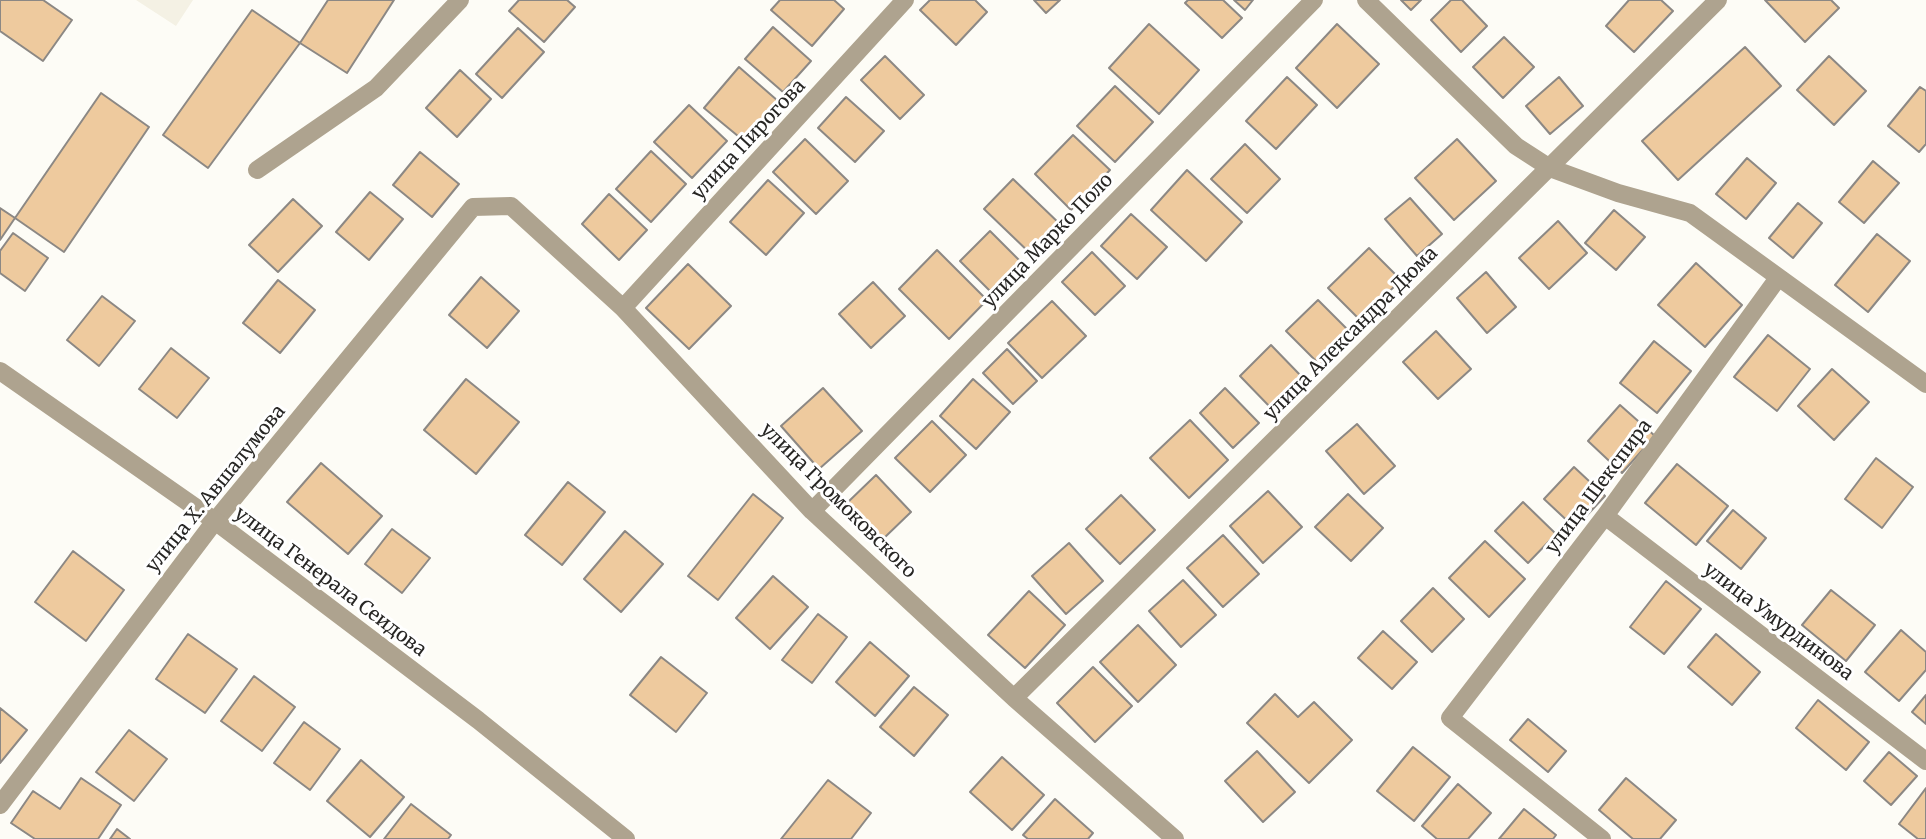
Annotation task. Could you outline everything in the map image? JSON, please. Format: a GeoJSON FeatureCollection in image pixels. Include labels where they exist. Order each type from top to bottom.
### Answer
{"type":"FeatureCollection","features":[{"type":"Feature","properties":{"kind":"street"},"geometry":{"type":"LineString","coordinates":[[257,170],[376,88],[460,0]]}},
{"type":"Feature","properties":{"kind":"street","name":"улица Пирогова"},"geometry":{"type":"LineString","coordinates":[[623,307],[905,0]]}},
{"type":"Feature","properties":{"kind":"street","name":"улица Марко Поло"},"geometry":{"type":"LineString","coordinates":[[812,511],[1314,0]]}},
{"type":"Feature","properties":{"kind":"street"},"geometry":{"type":"LineString","coordinates":[[1366,0],[1516,146],[1550,168],[1618,193],[1690,213],[1926,384]]}},
{"type":"Feature","properties":{"kind":"street","name":"улица Александра Дюма"},"geometry":{"type":"LineString","coordinates":[[1014,698],[1718,0]]}},
{"type":"Feature","properties":{"kind":"street","name":"улица Громоковского"},"geometry":{"type":"LineString","coordinates":[[473,208],[511,206],[623,307],[812,511],[1014,698],[1175,839]]}},
{"type":"Feature","properties":{"kind":"street","name":"улица Х. Авшалумова"},"geometry":{"type":"LineString","coordinates":[[0,805],[215,521],[473,208]]}},
{"type":"Feature","properties":{"kind":"street","name":"улица Шекспира"},"geometry":{"type":"LineString","coordinates":[[1602,839],[1450,719],[1605,516],[1778,278]]}},
{"type":"Feature","properties":{"kind":"street","name":"улица Генерала Сеидова"},"geometry":{"type":"LineString","coordinates":[[0,371],[215,521],[478,720],[626,839]]}},
{"type":"Feature","properties":{"kind":"street","name":"улица Умурдинова"},"geometry":{"type":"LineString","coordinates":[[1605,516],[1926,761]]}},
{"type":"Feature","properties":{"kind":"shaded area"},"geometry":{"type":"Polygon","coordinates":[[[136,0],[193,0],[176,26],[136,0]]]}},
{"type":"Feature","properties":{"kind":"building"},"geometry":{"type":"Polygon","coordinates":[[[0,0],[43,0],[72,20],[43,61],[0,31],[0,0]]]}},
{"type":"Feature","properties":{"kind":"building"},"geometry":{"type":"Polygon","coordinates":[[[328,0],[394,0],[347,73],[300,43],[328,0]]]}},
{"type":"Feature","properties":{"kind":"building"},"geometry":{"type":"Polygon","coordinates":[[[519,0],[567,0],[575,7],[544,42],[509,11],[519,0]]]}},
{"type":"Feature","properties":{"kind":"building"},"geometry":{"type":"Polygon","coordinates":[[[780,0],[834,0],[844,9],[812,46],[771,10],[780,0]]]}},
{"type":"Feature","properties":{"kind":"building"},"geometry":{"type":"Polygon","coordinates":[[[930,0],[975,0],[987,12],[956,45],[920,10],[930,0]]]}},
{"type":"Feature","properties":{"kind":"building"},"geometry":{"type":"Polygon","coordinates":[[[1034,0],[1060,0],[1046,13],[1034,0]]]}},
{"type":"Feature","properties":{"kind":"building"},"geometry":{"type":"Polygon","coordinates":[[[1188,0],[1223,0],[1242,18],[1222,38],[1185,3],[1188,0]]]}},
{"type":"Feature","properties":{"kind":"building"},"geometry":{"type":"Polygon","coordinates":[[[1234,0],[1253,0],[1245,10],[1234,0]]]}},
{"type":"Feature","properties":{"kind":"building"},"geometry":{"type":"Polygon","coordinates":[[[1401,0],[1421,0],[1411,10],[1401,0]]]}},
{"type":"Feature","properties":{"kind":"building"},"geometry":{"type":"Polygon","coordinates":[[[1451,0],[1462,0],[1487,26],[1461,52],[1431,20],[1451,0]]]}},
{"type":"Feature","properties":{"kind":"building"},"geometry":{"type":"Polygon","coordinates":[[[1629,0],[1661,0],[1673,11],[1634,52],[1606,26],[1629,0]]]}},
{"type":"Feature","properties":{"kind":"building"},"geometry":{"type":"Polygon","coordinates":[[[1765,0],[1831,0],[1839,8],[1805,42],[1765,0]]]}},
{"type":"Feature","properties":{"kind":"building"},"geometry":{"type":"Polygon","coordinates":[[[252,10],[300,43],[208,168],[163,135],[252,10]]]}},
{"type":"Feature","properties":{"kind":"building"},"geometry":{"type":"Polygon","coordinates":[[[1149,24],[1199,70],[1159,114],[1109,68],[1149,24]]]}},
{"type":"Feature","properties":{"kind":"building"},"geometry":{"type":"Polygon","coordinates":[[[1337,24],[1379,64],[1337,108],[1296,68],[1337,24]]]}},
{"type":"Feature","properties":{"kind":"building"},"geometry":{"type":"Polygon","coordinates":[[[773,27],[811,61],[783,92],[745,59],[773,27]]]}},
{"type":"Feature","properties":{"kind":"building"},"geometry":{"type":"Polygon","coordinates":[[[518,28],[544,52],[502,98],[476,74],[518,28]]]}},
{"type":"Feature","properties":{"kind":"building"},"geometry":{"type":"Polygon","coordinates":[[[1504,37],[1534,67],[1503,98],[1473,67],[1504,37]]]}},
{"type":"Feature","properties":{"kind":"building"},"geometry":{"type":"Polygon","coordinates":[[[1745,47],[1781,86],[1678,180],[1642,141],[1745,47]]]}},
{"type":"Feature","properties":{"kind":"building"},"geometry":{"type":"Polygon","coordinates":[[[885,56],[924,95],[900,119],[861,80],[885,56]]]}},
{"type":"Feature","properties":{"kind":"building"},"geometry":{"type":"Polygon","coordinates":[[[1829,56],[1866,91],[1834,125],[1797,90],[1829,56]]]}},
{"type":"Feature","properties":{"kind":"building"},"geometry":{"type":"Polygon","coordinates":[[[739,67],[778,101],[744,141],[704,108],[739,67]]]}},
{"type":"Feature","properties":{"kind":"building"},"geometry":{"type":"Polygon","coordinates":[[[460,70],[491,99],[457,137],[426,108],[460,70]]]}},
{"type":"Feature","properties":{"kind":"building"},"geometry":{"type":"Polygon","coordinates":[[[1287,77],[1317,105],[1276,149],[1246,121],[1287,77]]]}},
{"type":"Feature","properties":{"kind":"building"},"geometry":{"type":"Polygon","coordinates":[[[1559,77],[1583,106],[1550,134],[1526,106],[1559,77]]]}},
{"type":"Feature","properties":{"kind":"building"},"geometry":{"type":"Polygon","coordinates":[[[1115,86],[1153,122],[1115,162],[1077,126],[1115,86]]]}},
{"type":"Feature","properties":{"kind":"building"},"geometry":{"type":"Polygon","coordinates":[[[1920,87],[1926,91],[1926,144],[1919,152],[1888,126],[1920,87]]]}},
{"type":"Feature","properties":{"kind":"building"},"geometry":{"type":"Polygon","coordinates":[[[101,93],[149,127],[64,252],[15,218],[101,93]]]}},
{"type":"Feature","properties":{"kind":"building"},"geometry":{"type":"Polygon","coordinates":[[[846,97],[884,131],[855,162],[818,128],[846,97]]]}},
{"type":"Feature","properties":{"kind":"building"},"geometry":{"type":"Polygon","coordinates":[[[689,105],[727,141],[692,178],[654,142],[689,105]]]}},
{"type":"Feature","properties":{"kind":"building"},"geometry":{"type":"Polygon","coordinates":[[[1073,135],[1110,170],[1071,210],[1035,174],[1073,135]]]}},
{"type":"Feature","properties":{"kind":"building"},"geometry":{"type":"Polygon","coordinates":[[[805,139],[848,181],[816,214],[773,172],[805,139]]]}},
{"type":"Feature","properties":{"kind":"building"},"geometry":{"type":"Polygon","coordinates":[[[1457,139],[1496,181],[1454,220],[1415,178],[1457,139]]]}},
{"type":"Feature","properties":{"kind":"building"},"geometry":{"type":"Polygon","coordinates":[[[1245,144],[1280,179],[1247,213],[1211,179],[1245,144]]]}},
{"type":"Feature","properties":{"kind":"building"},"geometry":{"type":"Polygon","coordinates":[[[651,151],[686,184],[651,222],[616,189],[651,151]]]}},
{"type":"Feature","properties":{"kind":"building"},"geometry":{"type":"Polygon","coordinates":[[[420,152],[459,184],[432,217],[393,185],[420,152]]]}},
{"type":"Feature","properties":{"kind":"building"},"geometry":{"type":"Polygon","coordinates":[[[1747,158],[1776,183],[1746,219],[1716,194],[1747,158]]]}},
{"type":"Feature","properties":{"kind":"building"},"geometry":{"type":"Polygon","coordinates":[[[1873,161],[1899,183],[1864,223],[1839,202],[1873,161]]]}},
{"type":"Feature","properties":{"kind":"building"},"geometry":{"type":"Polygon","coordinates":[[[1187,170],[1242,222],[1206,261],[1151,210],[1187,170]]]}},
{"type":"Feature","properties":{"kind":"building"},"geometry":{"type":"Polygon","coordinates":[[[1013,179],[1062,226],[1033,256],[984,209],[1013,179]]]}},
{"type":"Feature","properties":{"kind":"building"},"geometry":{"type":"Polygon","coordinates":[[[768,180],[804,213],[766,255],[730,222],[768,180]]]}},
{"type":"Feature","properties":{"kind":"building"},"geometry":{"type":"Polygon","coordinates":[[[370,192],[403,219],[369,260],[336,232],[370,192]]]}},
{"type":"Feature","properties":{"kind":"building"},"geometry":{"type":"Polygon","coordinates":[[[609,194],[647,230],[619,260],[582,224],[609,194]]]}},
{"type":"Feature","properties":{"kind":"building"},"geometry":{"type":"Polygon","coordinates":[[[1410,198],[1442,234],[1417,256],[1385,219],[1410,198]]]}},
{"type":"Feature","properties":{"kind":"building"},"geometry":{"type":"Polygon","coordinates":[[[293,199],[322,226],[278,272],[249,245],[293,199]]]}},
{"type":"Feature","properties":{"kind":"building"},"geometry":{"type":"Polygon","coordinates":[[[1798,203],[1822,223],[1793,258],[1769,238],[1798,203]]]}},
{"type":"Feature","properties":{"kind":"building"},"geometry":{"type":"Polygon","coordinates":[[[0,208],[15,218],[0,240],[0,208]]]}},
{"type":"Feature","properties":{"kind":"building"},"geometry":{"type":"Polygon","coordinates":[[[1614,210],[1645,237],[1616,270],[1585,243],[1614,210]]]}},
{"type":"Feature","properties":{"kind":"building"},"geometry":{"type":"Polygon","coordinates":[[[1131,214],[1167,247],[1137,279],[1101,246],[1131,214]]]}},
{"type":"Feature","properties":{"kind":"building"},"geometry":{"type":"Polygon","coordinates":[[[1558,221],[1587,253],[1549,289],[1519,258],[1558,221]]]}},
{"type":"Feature","properties":{"kind":"building"},"geometry":{"type":"Polygon","coordinates":[[[990,231],[1021,262],[991,292],[960,261],[990,231]]]}},
{"type":"Feature","properties":{"kind":"building"},"geometry":{"type":"Polygon","coordinates":[[[13,233],[48,258],[25,291],[0,273],[0,251],[13,233]]]}},
{"type":"Feature","properties":{"kind":"building"},"geometry":{"type":"Polygon","coordinates":[[[1877,234],[1910,261],[1868,312],[1835,285],[1877,234]]]}},
{"type":"Feature","properties":{"kind":"building"},"geometry":{"type":"Polygon","coordinates":[[[1369,248],[1401,280],[1360,320],[1328,288],[1369,248]]]}},
{"type":"Feature","properties":{"kind":"building"},"geometry":{"type":"Polygon","coordinates":[[[937,250],[987,300],[949,339],[899,289],[937,250]]]}},
{"type":"Feature","properties":{"kind":"building"},"geometry":{"type":"Polygon","coordinates":[[[1092,252],[1125,286],[1095,315],[1062,282],[1092,252]]]}},
{"type":"Feature","properties":{"kind":"building"},"geometry":{"type":"Polygon","coordinates":[[[1696,263],[1742,305],[1705,347],[1658,305],[1696,263]]]}},
{"type":"Feature","properties":{"kind":"building"},"geometry":{"type":"Polygon","coordinates":[[[688,264],[731,306],[689,349],[646,308],[688,264]]]}},
{"type":"Feature","properties":{"kind":"building"},"geometry":{"type":"Polygon","coordinates":[[[1486,272],[1516,307],[1487,333],[1457,298],[1486,272]]]}},
{"type":"Feature","properties":{"kind":"building"},"geometry":{"type":"Polygon","coordinates":[[[481,277],[519,311],[487,348],[449,315],[481,277]]]}},
{"type":"Feature","properties":{"kind":"building"},"geometry":{"type":"Polygon","coordinates":[[[278,280],[315,310],[280,353],[243,323],[278,280]]]}},
{"type":"Feature","properties":{"kind":"building"},"geometry":{"type":"Polygon","coordinates":[[[873,282],[905,316],[871,348],[839,314],[873,282]]]}},
{"type":"Feature","properties":{"kind":"building"},"geometry":{"type":"Polygon","coordinates":[[[102,296],[135,321],[99,366],[67,340],[102,296]]]}},
{"type":"Feature","properties":{"kind":"building"},"geometry":{"type":"Polygon","coordinates":[[[1318,300],[1351,333],[1320,365],[1286,331],[1318,300]]]}},
{"type":"Feature","properties":{"kind":"building"},"geometry":{"type":"Polygon","coordinates":[[[1052,301],[1086,336],[1042,378],[1008,343],[1052,301]]]}},
{"type":"Feature","properties":{"kind":"building"},"geometry":{"type":"Polygon","coordinates":[[[1436,331],[1471,369],[1438,399],[1403,362],[1436,331]]]}},
{"type":"Feature","properties":{"kind":"building"},"geometry":{"type":"Polygon","coordinates":[[[1768,335],[1810,369],[1777,411],[1734,377],[1768,335]]]}},
{"type":"Feature","properties":{"kind":"building"},"geometry":{"type":"Polygon","coordinates":[[[1654,341],[1691,371],[1657,413],[1620,383],[1654,341]]]}},
{"type":"Feature","properties":{"kind":"building"},"geometry":{"type":"Polygon","coordinates":[[[1271,345],[1302,377],[1270,407],[1240,376],[1271,345]]]}},
{"type":"Feature","properties":{"kind":"building"},"geometry":{"type":"Polygon","coordinates":[[[171,348],[209,378],[177,418],[139,389],[171,348]]]}},
{"type":"Feature","properties":{"kind":"building"},"geometry":{"type":"Polygon","coordinates":[[[1007,349],[1037,381],[1013,404],[983,373],[1007,349]]]}},
{"type":"Feature","properties":{"kind":"building"},"geometry":{"type":"Polygon","coordinates":[[[1832,369],[1869,402],[1834,440],[1798,406],[1832,369]]]}},
{"type":"Feature","properties":{"kind":"building"},"geometry":{"type":"Polygon","coordinates":[[[466,379],[519,422],[476,474],[424,430],[466,379]]]}},
{"type":"Feature","properties":{"kind":"building"},"geometry":{"type":"Polygon","coordinates":[[[973,379],[1010,412],[976,449],[940,416],[973,379]]]}},
{"type":"Feature","properties":{"kind":"building"},"geometry":{"type":"Polygon","coordinates":[[[823,388],[862,431],[819,469],[781,426],[823,388]]]}},
{"type":"Feature","properties":{"kind":"building"},"geometry":{"type":"Polygon","coordinates":[[[1225,388],[1259,423],[1233,448],[1200,413],[1225,388]]]}},
{"type":"Feature","properties":{"kind":"building"},"geometry":{"type":"Polygon","coordinates":[[[1620,405],[1655,436],[1622,473],[1588,441],[1620,405]]]}},
{"type":"Feature","properties":{"kind":"building"},"geometry":{"type":"Polygon","coordinates":[[[1190,420],[1228,460],[1189,498],[1150,458],[1190,420]]]}},
{"type":"Feature","properties":{"kind":"building"},"geometry":{"type":"Polygon","coordinates":[[[932,421],[966,455],[930,492],[895,458],[932,421]]]}},
{"type":"Feature","properties":{"kind":"building"},"geometry":{"type":"Polygon","coordinates":[[[1357,424],[1395,466],[1364,494],[1326,451],[1357,424]]]}},
{"type":"Feature","properties":{"kind":"building"},"geometry":{"type":"Polygon","coordinates":[[[1876,458],[1913,487],[1882,528],[1845,499],[1876,458]]]}},
{"type":"Feature","properties":{"kind":"building"},"geometry":{"type":"Polygon","coordinates":[[[321,463],[382,516],[348,554],[287,502],[321,463]]]}},
{"type":"Feature","properties":{"kind":"building"},"geometry":{"type":"Polygon","coordinates":[[[1677,464],[1728,506],[1696,545],[1645,503],[1677,464]]]}},
{"type":"Feature","properties":{"kind":"building"},"geometry":{"type":"Polygon","coordinates":[[[1574,467],[1605,496],[1575,528],[1544,499],[1574,467]]]}},
{"type":"Feature","properties":{"kind":"building"},"geometry":{"type":"Polygon","coordinates":[[[876,475],[911,512],[883,539],[847,503],[876,475]]]}},
{"type":"Feature","properties":{"kind":"building"},"geometry":{"type":"Polygon","coordinates":[[[568,482],[605,512],[562,565],[525,535],[568,482]]]}},
{"type":"Feature","properties":{"kind":"building"},"geometry":{"type":"Polygon","coordinates":[[[1268,491],[1302,527],[1263,563],[1230,526],[1268,491]]]}},
{"type":"Feature","properties":{"kind":"building"},"geometry":{"type":"Polygon","coordinates":[[[753,494],[783,518],[718,600],[688,576],[753,494]]]}},
{"type":"Feature","properties":{"kind":"building"},"geometry":{"type":"Polygon","coordinates":[[[1348,494],[1383,528],[1351,561],[1315,527],[1348,494]]]}},
{"type":"Feature","properties":{"kind":"building"},"geometry":{"type":"Polygon","coordinates":[[[1121,495],[1155,530],[1120,564],[1086,529],[1121,495]]]}},
{"type":"Feature","properties":{"kind":"building"},"geometry":{"type":"Polygon","coordinates":[[[1523,502],[1556,534],[1528,563],[1495,531],[1523,502]]]}},
{"type":"Feature","properties":{"kind":"building"},"geometry":{"type":"Polygon","coordinates":[[[1733,510],[1766,538],[1741,569],[1707,541],[1733,510]]]}},
{"type":"Feature","properties":{"kind":"building"},"geometry":{"type":"Polygon","coordinates":[[[392,529],[430,558],[402,593],[365,564],[392,529]]]}},
{"type":"Feature","properties":{"kind":"building"},"geometry":{"type":"Polygon","coordinates":[[[625,531],[663,564],[621,612],[584,579],[625,531]]]}},
{"type":"Feature","properties":{"kind":"building"},"geometry":{"type":"Polygon","coordinates":[[[1223,535],[1259,574],[1223,607],[1187,568],[1223,535]]]}},
{"type":"Feature","properties":{"kind":"building"},"geometry":{"type":"Polygon","coordinates":[[[1485,541],[1525,579],[1489,617],[1449,578],[1485,541]]]}},
{"type":"Feature","properties":{"kind":"building"},"geometry":{"type":"Polygon","coordinates":[[[1069,543],[1103,581],[1066,614],[1032,576],[1069,543]]]}},
{"type":"Feature","properties":{"kind":"building"},"geometry":{"type":"Polygon","coordinates":[[[73,551],[124,590],[86,641],[35,602],[73,551]]]}},
{"type":"Feature","properties":{"kind":"building"},"geometry":{"type":"Polygon","coordinates":[[[773,576],[808,607],[770,649],[736,618],[773,576]]]}},
{"type":"Feature","properties":{"kind":"building"},"geometry":{"type":"Polygon","coordinates":[[[1183,580],[1216,615],[1181,647],[1149,611],[1183,580]]]}},
{"type":"Feature","properties":{"kind":"building"},"geometry":{"type":"Polygon","coordinates":[[[1666,581],[1701,609],[1664,654],[1630,627],[1666,581]]]}},
{"type":"Feature","properties":{"kind":"building"},"geometry":{"type":"Polygon","coordinates":[[[1433,588],[1464,619],[1432,652],[1401,621],[1433,588]]]}},
{"type":"Feature","properties":{"kind":"building"},"geometry":{"type":"Polygon","coordinates":[[[1831,590],[1875,625],[1846,661],[1802,625],[1831,590]]]}},
{"type":"Feature","properties":{"kind":"building"},"geometry":{"type":"Polygon","coordinates":[[[1029,591],[1065,625],[1025,668],[988,635],[1029,591]]]}},
{"type":"Feature","properties":{"kind":"building"},"geometry":{"type":"Polygon","coordinates":[[[818,614],[847,637],[812,683],[782,660],[818,614]]]}},
{"type":"Feature","properties":{"kind":"building"},"geometry":{"type":"Polygon","coordinates":[[[1138,625],[1176,665],[1138,702],[1100,662],[1138,625]]]}},
{"type":"Feature","properties":{"kind":"building"},"geometry":{"type":"Polygon","coordinates":[[[1901,630],[1926,652],[1926,670],[1899,701],[1865,672],[1901,630]]]}},
{"type":"Feature","properties":{"kind":"building"},"geometry":{"type":"Polygon","coordinates":[[[1383,631],[1417,662],[1392,689],[1358,658],[1383,631]]]}},
{"type":"Feature","properties":{"kind":"building"},"geometry":{"type":"Polygon","coordinates":[[[188,634],[237,669],[205,713],[156,679],[188,634]]]}},
{"type":"Feature","properties":{"kind":"building"},"geometry":{"type":"Polygon","coordinates":[[[1716,634],[1760,672],[1732,705],[1688,667],[1716,634]]]}},
{"type":"Feature","properties":{"kind":"building"},"geometry":{"type":"Polygon","coordinates":[[[870,642],[909,676],[875,716],[836,682],[870,642]]]}},
{"type":"Feature","properties":{"kind":"building"},"geometry":{"type":"Polygon","coordinates":[[[661,657],[707,693],[676,732],[630,695],[661,657]]]}},
{"type":"Feature","properties":{"kind":"building"},"geometry":{"type":"Polygon","coordinates":[[[1093,667],[1132,706],[1095,742],[1057,703],[1093,667]]]}},
{"type":"Feature","properties":{"kind":"building"},"geometry":{"type":"Polygon","coordinates":[[[254,676],[295,707],[262,751],[221,721],[254,676]]]}},
{"type":"Feature","properties":{"kind":"building"},"geometry":{"type":"Polygon","coordinates":[[[914,687],[948,715],[914,756],[880,727],[914,687]]]}},
{"type":"Feature","properties":{"kind":"building"},"geometry":{"type":"Polygon","coordinates":[[[1275,694],[1298,717],[1314,702],[1352,740],[1309,783],[1247,723],[1275,694]]]}},
{"type":"Feature","properties":{"kind":"building"},"geometry":{"type":"Polygon","coordinates":[[[1926,695],[1926,724],[1912,712],[1926,695]]]}},
{"type":"Feature","properties":{"kind":"building"},"geometry":{"type":"Polygon","coordinates":[[[1818,700],[1869,742],[1846,770],[1796,728],[1818,700]]]}},
{"type":"Feature","properties":{"kind":"building"},"geometry":{"type":"Polygon","coordinates":[[[0,708],[27,730],[0,763],[0,708]]]}},
{"type":"Feature","properties":{"kind":"building"},"geometry":{"type":"Polygon","coordinates":[[[1528,719],[1566,751],[1548,772],[1510,740],[1528,719]]]}},
{"type":"Feature","properties":{"kind":"building"},"geometry":{"type":"Polygon","coordinates":[[[304,722],[340,749],[310,790],[274,763],[304,722]]]}},
{"type":"Feature","properties":{"kind":"building"},"geometry":{"type":"Polygon","coordinates":[[[129,730],[167,759],[134,801],[96,772],[129,730]]]}},
{"type":"Feature","properties":{"kind":"building"},"geometry":{"type":"Polygon","coordinates":[[[1413,747],[1450,777],[1414,821],[1377,791],[1413,747]]]}},
{"type":"Feature","properties":{"kind":"building"},"geometry":{"type":"Polygon","coordinates":[[[1257,751],[1295,792],[1263,822],[1225,781],[1257,751]]]}},
{"type":"Feature","properties":{"kind":"building"},"geometry":{"type":"Polygon","coordinates":[[[1889,752],[1917,776],[1891,805],[1864,781],[1889,752]]]}},
{"type":"Feature","properties":{"kind":"building"},"geometry":{"type":"Polygon","coordinates":[[[1002,757],[1044,795],[1012,830],[970,792],[1002,757]]]}},
{"type":"Feature","properties":{"kind":"building"},"geometry":{"type":"Polygon","coordinates":[[[361,760],[404,797],[370,837],[327,801],[361,760]]]}},
{"type":"Feature","properties":{"kind":"building"},"geometry":{"type":"Polygon","coordinates":[[[81,778],[121,805],[98,839],[35,839],[11,823],[33,791],[60,809],[81,778]]]}},
{"type":"Feature","properties":{"kind":"building"},"geometry":{"type":"Polygon","coordinates":[[[1626,778],[1676,820],[1660,839],[1633,839],[1599,810],[1626,778]]]}},
{"type":"Feature","properties":{"kind":"building"},"geometry":{"type":"Polygon","coordinates":[[[828,780],[871,813],[851,839],[781,839],[828,780]]]}},
{"type":"Feature","properties":{"kind":"building"},"geometry":{"type":"Polygon","coordinates":[[[1458,784],[1491,813],[1468,839],[1437,839],[1422,826],[1458,784]]]}},
{"type":"Feature","properties":{"kind":"building"},"geometry":{"type":"Polygon","coordinates":[[[1926,788],[1926,839],[1918,839],[1899,824],[1926,788]]]}},
{"type":"Feature","properties":{"kind":"building"},"geometry":{"type":"Polygon","coordinates":[[[1055,799],[1093,833],[1088,839],[1028,839],[1023,835],[1055,799]]]}},
{"type":"Feature","properties":{"kind":"building"},"geometry":{"type":"Polygon","coordinates":[[[411,804],[451,835],[448,839],[384,839],[411,804]]]}},
{"type":"Feature","properties":{"kind":"building"},"geometry":{"type":"Polygon","coordinates":[[[1524,809],[1556,835],[1553,839],[1499,839],[1524,809]]]}},
{"type":"Feature","properties":{"kind":"building"},"geometry":{"type":"Polygon","coordinates":[[[117,829],[130,839],[110,839],[117,829]]]}}]}
